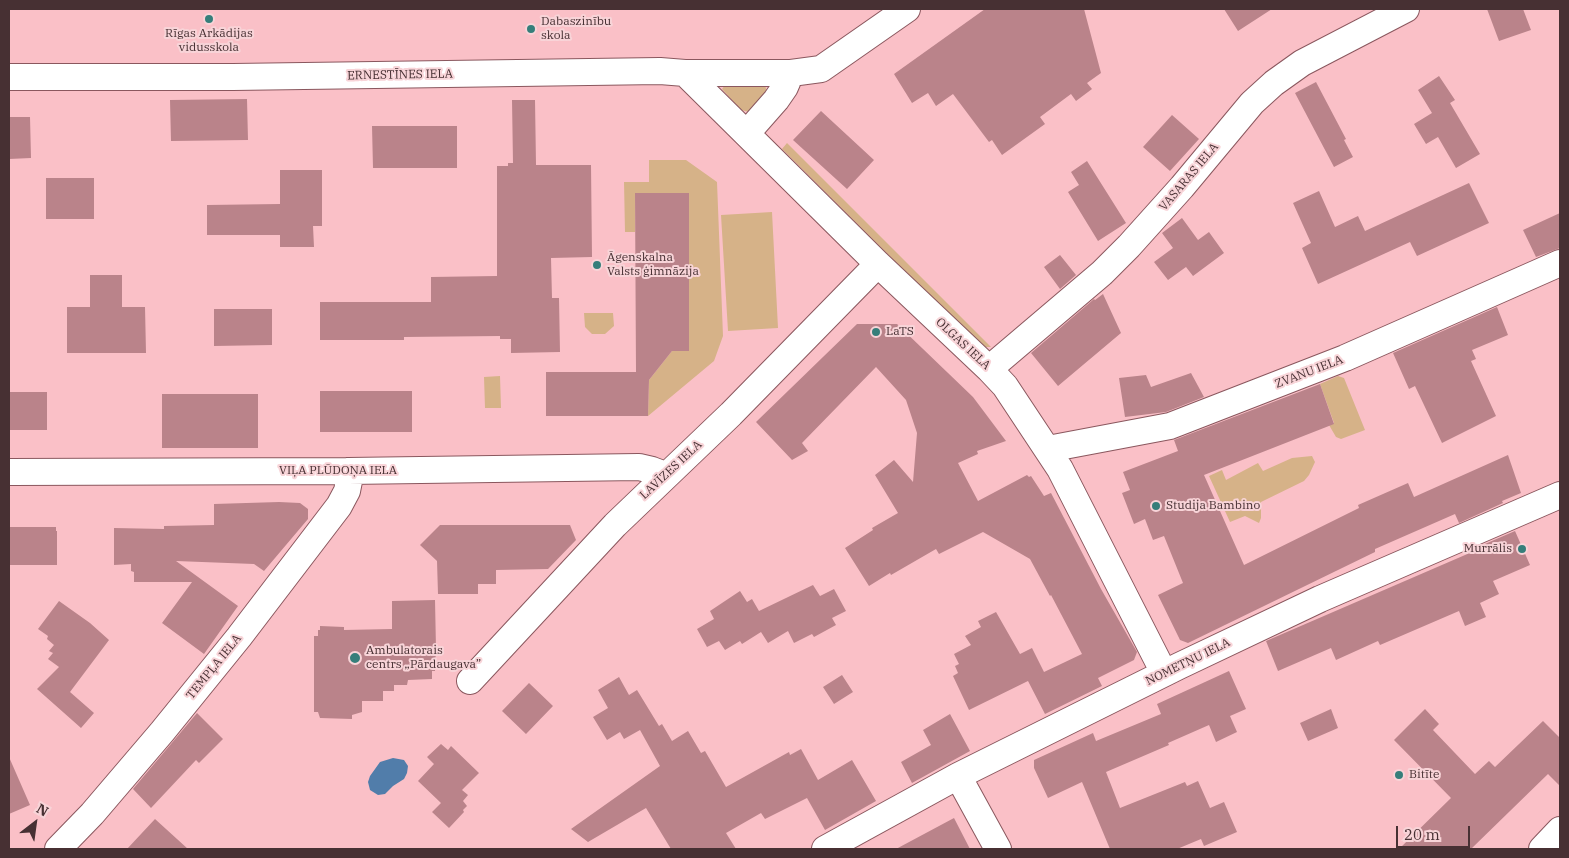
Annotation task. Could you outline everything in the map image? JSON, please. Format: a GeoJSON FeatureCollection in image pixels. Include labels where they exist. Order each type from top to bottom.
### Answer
{"type":"FeatureCollection","features":[{"type":"Feature","properties":{"kind":"street","name":"ERNESTĪNES IELA"},"geometry":{"type":"LineString","coordinates":[[9,77],[233,77],[660,71],[685,73],[791,73],[822,69],[907,9]]}},
{"type":"Feature","properties":{"kind":"street","name":"VASARAS IELA"},"geometry":{"type":"LineString","coordinates":[[989,369],[1102,273],[1129,246],[1182,187],[1252,103],[1274,83],[1302,63],[1406,9]]}},
{"type":"Feature","properties":{"kind":"street","name":"OLGAS IELA"},"geometry":{"type":"LineString","coordinates":[[685,73],[878,264],[1005,386],[1060,469],[1164,673]]}},
{"type":"Feature","properties":{"kind":"street"},"geometry":{"type":"LineString","coordinates":[[747,133],[776,100],[785,87],[791,73]]}},
{"type":"Feature","properties":{"kind":"street","name":"ZVANU IELA"},"geometry":{"type":"LineString","coordinates":[[1048,449],[1170,426],[1345,358],[1560,263]]}},
{"type":"Feature","properties":{"kind":"street","name":"LAVĪZES IELA"},"geometry":{"type":"LineString","coordinates":[[470,682],[614,525],[731,414],[878,264]]}},
{"type":"Feature","properties":{"kind":"street","name":"VIĻA PLŪDOŅA IELA"},"geometry":{"type":"LineString","coordinates":[[9,472],[348,472],[639,467],[665,475]]}},
{"type":"Feature","properties":{"kind":"street","name":"TEMPĻA IELA"},"geometry":{"type":"LineString","coordinates":[[58,849],[92,814],[162,732],[327,522],[347,491],[348,472]]}},
{"type":"Feature","properties":{"kind":"street","name":"NOMETŅU IELA"},"geometry":{"type":"LineString","coordinates":[[825,849],[958,776],[1164,673],[1320,599],[1560,494]]}},
{"type":"Feature","properties":{"kind":"street"},"geometry":{"type":"LineString","coordinates":[[958,776],[998,849]]}},
{"type":"Feature","properties":{"kind":"street"},"geometry":{"type":"LineString","coordinates":[[1542,849],[1560,830]]}},
{"type":"Feature","properties":{"kind":"shaded area"},"geometry":{"type":"Polygon","coordinates":[[[726,84],[765,85],[767,92],[749,112],[741,110],[722,89],[726,84]]]}},
{"type":"Feature","properties":{"kind":"shaded area"},"geometry":{"type":"Polygon","coordinates":[[[787,143],[991,347],[981,347],[782,149],[787,143]]]}},
{"type":"Feature","properties":{"kind":"shaded area"},"geometry":{"type":"Polygon","coordinates":[[[649,160],[686,160],[717,182],[723,336],[714,361],[648,416],[649,380],[672,351],[689,351],[689,193],[635,193],[635,232],[625,232],[624,182],[649,182],[649,160]]]}},
{"type":"Feature","properties":{"kind":"shaded area"},"geometry":{"type":"Polygon","coordinates":[[[772,212],[778,328],[728,331],[721,215],[772,212]]]}},
{"type":"Feature","properties":{"kind":"shaded area"},"geometry":{"type":"Polygon","coordinates":[[[584,313],[613,313],[614,326],[605,334],[592,334],[585,327],[584,313]]]}},
{"type":"Feature","properties":{"kind":"shaded area"},"geometry":{"type":"Polygon","coordinates":[[[500,376],[501,408],[485,408],[484,377],[500,376]]]}},
{"type":"Feature","properties":{"kind":"shaded area"},"geometry":{"type":"Polygon","coordinates":[[[1338,376],[1344,378],[1365,430],[1341,439],[1336,437],[1329,425],[1334,423],[1320,384],[1338,376]]]}},
{"type":"Feature","properties":{"kind":"shaded area"},"geometry":{"type":"Polygon","coordinates":[[[1312,456],[1315,462],[1304,481],[1261,502],[1261,518],[1259,523],[1245,516],[1230,522],[1209,476],[1222,470],[1226,480],[1258,463],[1263,471],[1292,458],[1312,456]]]}},
{"type":"Feature","properties":{"kind":"water"},"geometry":{"type":"Polygon","coordinates":[[[393,758],[404,760],[408,766],[407,773],[404,779],[385,794],[378,795],[370,790],[368,782],[370,776],[380,762],[393,758]]]}},
{"type":"Feature","properties":{"kind":"building"},"geometry":{"type":"Polygon","coordinates":[[[985,9],[1084,9],[1101,73],[1087,83],[1092,89],[1076,101],[1071,94],[1040,117],[1045,124],[1002,155],[992,140],[989,142],[953,94],[936,106],[928,93],[912,103],[894,74],[985,9]]]}},
{"type":"Feature","properties":{"kind":"building"},"geometry":{"type":"Polygon","coordinates":[[[1224,9],[1272,9],[1238,31],[1224,9]]]}},
{"type":"Feature","properties":{"kind":"building"},"geometry":{"type":"Polygon","coordinates":[[[1487,9],[1523,9],[1531,30],[1499,41],[1487,9]]]}},
{"type":"Feature","properties":{"kind":"building"},"geometry":{"type":"Polygon","coordinates":[[[1439,76],[1455,100],[1450,103],[1480,154],[1456,168],[1438,137],[1426,144],[1414,124],[1432,113],[1418,90],[1439,76]]]}},
{"type":"Feature","properties":{"kind":"building"},"geometry":{"type":"Polygon","coordinates":[[[1316,82],[1346,139],[1344,140],[1353,157],[1334,167],[1295,93],[1316,82]]]}},
{"type":"Feature","properties":{"kind":"building"},"geometry":{"type":"Polygon","coordinates":[[[247,99],[248,140],[171,141],[170,100],[247,99]]]}},
{"type":"Feature","properties":{"kind":"building"},"geometry":{"type":"Polygon","coordinates":[[[512,100],[535,100],[536,165],[591,165],[592,257],[551,258],[552,298],[559,298],[560,352],[511,353],[511,339],[500,339],[500,336],[404,337],[404,340],[320,340],[320,302],[431,302],[431,277],[497,276],[497,166],[508,166],[508,163],[513,163],[512,100]]]}},
{"type":"Feature","properties":{"kind":"building"},"geometry":{"type":"Polygon","coordinates":[[[821,111],[874,160],[847,189],[793,140],[821,111]]]}},
{"type":"Feature","properties":{"kind":"building"},"geometry":{"type":"Polygon","coordinates":[[[1172,115],[1199,139],[1170,171],[1143,147],[1172,115]]]}},
{"type":"Feature","properties":{"kind":"building"},"geometry":{"type":"Polygon","coordinates":[[[9,117],[30,117],[31,158],[9,159],[9,117]]]}},
{"type":"Feature","properties":{"kind":"building"},"geometry":{"type":"Polygon","coordinates":[[[372,126],[457,126],[457,168],[373,168],[372,126]]]}},
{"type":"Feature","properties":{"kind":"building"},"geometry":{"type":"Polygon","coordinates":[[[1087,161],[1126,223],[1098,241],[1068,192],[1079,185],[1071,172],[1087,161]]]}},
{"type":"Feature","properties":{"kind":"building"},"geometry":{"type":"Polygon","coordinates":[[[280,170],[322,170],[322,226],[313,226],[314,247],[280,247],[280,235],[207,235],[207,205],[280,204],[280,170]]]}},
{"type":"Feature","properties":{"kind":"building"},"geometry":{"type":"Polygon","coordinates":[[[46,178],[94,178],[94,219],[46,219],[46,178]]]}},
{"type":"Feature","properties":{"kind":"building"},"geometry":{"type":"Polygon","coordinates":[[[1469,183],[1489,223],[1417,256],[1410,242],[1318,284],[1302,248],[1311,243],[1293,203],[1319,191],[1335,227],[1358,216],[1365,231],[1469,183]]]}},
{"type":"Feature","properties":{"kind":"building"},"geometry":{"type":"Polygon","coordinates":[[[635,193],[689,193],[689,351],[672,351],[649,380],[648,416],[546,416],[546,372],[636,372],[635,193]]]}},
{"type":"Feature","properties":{"kind":"building"},"geometry":{"type":"Polygon","coordinates":[[[1560,213],[1560,248],[1536,257],[1523,230],[1560,213]]]}},
{"type":"Feature","properties":{"kind":"building"},"geometry":{"type":"Polygon","coordinates":[[[1182,218],[1198,240],[1209,232],[1224,253],[1193,276],[1186,267],[1168,280],[1154,262],[1173,248],[1162,233],[1182,218]]]}},
{"type":"Feature","properties":{"kind":"building"},"geometry":{"type":"Polygon","coordinates":[[[1060,255],[1076,275],[1060,289],[1044,267],[1060,255]]]}},
{"type":"Feature","properties":{"kind":"building"},"geometry":{"type":"Polygon","coordinates":[[[90,275],[122,275],[122,307],[145,307],[146,353],[67,353],[67,307],[90,307],[90,275]]]}},
{"type":"Feature","properties":{"kind":"building"},"geometry":{"type":"Polygon","coordinates":[[[1103,294],[1121,333],[1058,386],[1031,353],[1094,299],[1103,294]]]}},
{"type":"Feature","properties":{"kind":"building"},"geometry":{"type":"Polygon","coordinates":[[[1497,307],[1508,335],[1472,350],[1476,359],[1471,361],[1496,416],[1442,443],[1415,386],[1409,389],[1393,353],[1497,307]]]}},
{"type":"Feature","properties":{"kind":"building"},"geometry":{"type":"Polygon","coordinates":[[[214,309],[272,309],[272,345],[214,346],[214,309]]]}},
{"type":"Feature","properties":{"kind":"building"},"geometry":{"type":"Polygon","coordinates":[[[857,324],[897,324],[973,397],[1006,441],[977,451],[978,454],[958,463],[978,501],[1027,475],[1031,476],[1044,496],[1051,493],[1101,589],[1137,652],[1134,660],[1098,678],[1102,686],[1045,714],[1028,681],[969,710],[953,676],[958,673],[955,666],[959,664],[954,654],[971,645],[965,636],[981,627],[978,621],[996,612],[1020,654],[1032,648],[1044,672],[1082,654],[1030,559],[983,532],[939,554],[936,549],[869,586],[845,548],[873,530],[872,528],[898,513],[875,475],[894,460],[913,482],[917,433],[906,400],[876,367],[802,443],[808,451],[792,460],[756,422],[857,324]]]}},
{"type":"Feature","properties":{"kind":"building"},"geometry":{"type":"Polygon","coordinates":[[[1191,373],[1204,397],[1166,412],[1125,417],[1119,378],[1146,375],[1151,387],[1191,373]]]}},
{"type":"Feature","properties":{"kind":"building"},"geometry":{"type":"Polygon","coordinates":[[[1320,384],[1334,424],[1204,475],[1244,565],[1359,508],[1358,505],[1408,483],[1414,497],[1508,455],[1521,493],[1459,523],[1455,514],[1375,549],[1375,552],[1188,643],[1180,640],[1158,595],[1183,583],[1164,536],[1153,540],[1145,519],[1134,524],[1122,493],[1130,490],[1123,472],[1178,451],[1174,440],[1320,384]]]}},
{"type":"Feature","properties":{"kind":"building"},"geometry":{"type":"Polygon","coordinates":[[[320,391],[412,391],[412,432],[320,432],[320,391]]]}},
{"type":"Feature","properties":{"kind":"building"},"geometry":{"type":"Polygon","coordinates":[[[9,392],[47,392],[47,430],[9,430],[9,392]]]}},
{"type":"Feature","properties":{"kind":"building"},"geometry":{"type":"Polygon","coordinates":[[[162,394],[258,394],[258,448],[162,448],[162,394]]]}},
{"type":"Feature","properties":{"kind":"building"},"geometry":{"type":"Polygon","coordinates":[[[300,503],[308,509],[308,519],[264,571],[254,564],[176,561],[238,606],[204,654],[162,623],[192,582],[134,582],[134,572],[131,571],[131,564],[114,565],[114,528],[164,529],[164,526],[214,525],[214,504],[300,503]]]}},
{"type":"Feature","properties":{"kind":"building"},"geometry":{"type":"Polygon","coordinates":[[[440,525],[570,525],[576,540],[548,569],[496,570],[496,584],[478,584],[478,594],[438,594],[437,561],[420,545],[440,525]]]}},
{"type":"Feature","properties":{"kind":"building"},"geometry":{"type":"Polygon","coordinates":[[[9,527],[56,527],[57,565],[9,565],[9,527]]]}},
{"type":"Feature","properties":{"kind":"building"},"geometry":{"type":"Polygon","coordinates":[[[1515,531],[1530,565],[1493,581],[1499,594],[1480,603],[1486,617],[1465,626],[1459,611],[1380,645],[1378,641],[1336,660],[1331,648],[1278,671],[1266,641],[1472,552],[1471,550],[1515,531]]]}},
{"type":"Feature","properties":{"kind":"building"},"geometry":{"type":"Polygon","coordinates":[[[813,585],[820,596],[834,589],[846,611],[832,618],[836,625],[814,637],[812,634],[794,643],[788,631],[768,643],[761,632],[742,644],[740,641],[725,650],[719,641],[707,647],[697,629],[714,619],[710,611],[740,591],[747,602],[752,599],[759,611],[813,585]]]}},
{"type":"Feature","properties":{"kind":"building"},"geometry":{"type":"Polygon","coordinates":[[[435,600],[436,649],[435,671],[432,671],[432,679],[408,680],[407,685],[394,685],[394,691],[383,691],[383,701],[362,701],[362,712],[352,715],[352,719],[320,718],[318,712],[314,712],[314,636],[318,636],[320,626],[344,627],[344,630],[392,629],[392,601],[435,600]]]}},
{"type":"Feature","properties":{"kind":"building"},"geometry":{"type":"Polygon","coordinates":[[[59,601],[90,623],[109,640],[70,692],[94,713],[81,728],[37,689],[59,667],[48,659],[53,653],[49,651],[54,645],[47,639],[48,636],[38,629],[59,601]]]}},
{"type":"Feature","properties":{"kind":"building"},"geometry":{"type":"Polygon","coordinates":[[[1229,671],[1246,709],[1230,716],[1237,732],[1216,742],[1209,725],[1168,743],[1169,745],[1106,772],[1120,808],[1185,782],[1187,786],[1198,781],[1210,808],[1224,802],[1237,832],[1204,846],[1201,839],[1177,849],[1110,849],[1082,782],[1048,798],[1034,768],[1034,760],[1093,733],[1096,741],[1161,714],[1157,704],[1229,671]]]}},
{"type":"Feature","properties":{"kind":"building"},"geometry":{"type":"Polygon","coordinates":[[[842,675],[853,692],[834,704],[823,687],[842,675]]]}},
{"type":"Feature","properties":{"kind":"building"},"geometry":{"type":"Polygon","coordinates":[[[619,677],[629,695],[637,690],[659,726],[662,724],[672,741],[688,731],[701,753],[705,751],[726,787],[789,752],[790,755],[801,749],[818,780],[852,760],[876,801],[825,830],[807,798],[765,819],[761,813],[726,833],[736,849],[671,849],[646,808],[588,842],[571,829],[660,766],[640,730],[624,739],[620,732],[607,740],[593,717],[608,708],[598,690],[619,677]]]}},
{"type":"Feature","properties":{"kind":"building"},"geometry":{"type":"Polygon","coordinates":[[[529,683],[553,706],[526,734],[502,711],[529,683]]]}},
{"type":"Feature","properties":{"kind":"building"},"geometry":{"type":"Polygon","coordinates":[[[1331,709],[1338,728],[1308,741],[1300,723],[1331,709]]]}},
{"type":"Feature","properties":{"kind":"building"},"geometry":{"type":"Polygon","coordinates":[[[1425,709],[1439,724],[1433,730],[1475,774],[1489,761],[1495,767],[1543,721],[1560,738],[1560,786],[1548,774],[1471,849],[1399,849],[1451,798],[1394,740],[1425,709]]]}},
{"type":"Feature","properties":{"kind":"building"},"geometry":{"type":"Polygon","coordinates":[[[197,713],[223,739],[199,763],[196,760],[151,808],[133,789],[197,713]]]}},
{"type":"Feature","properties":{"kind":"building"},"geometry":{"type":"Polygon","coordinates":[[[950,714],[970,751],[912,783],[901,762],[931,745],[923,730],[950,714]]]}},
{"type":"Feature","properties":{"kind":"building"},"geometry":{"type":"Polygon","coordinates":[[[441,744],[448,750],[451,746],[479,773],[462,790],[468,795],[463,801],[467,806],[449,828],[432,812],[441,803],[418,781],[434,764],[427,757],[441,744]]]}},
{"type":"Feature","properties":{"kind":"building"},"geometry":{"type":"Polygon","coordinates":[[[9,757],[30,805],[9,814],[9,757]]]}},
{"type":"Feature","properties":{"kind":"building"},"geometry":{"type":"Polygon","coordinates":[[[954,818],[970,849],[896,849],[954,818]]]}},
{"type":"Feature","properties":{"kind":"building"},"geometry":{"type":"Polygon","coordinates":[[[155,819],[188,849],[127,849],[155,819]]]}},
{"type":"Feature","properties":{"kind":"place","name":"Rīgas Arkādijas vidusskola"},"geometry":{"type":"Point","coordinates":[209,19]}},
{"type":"Feature","properties":{"kind":"place","name":"Dabaszinību skola"},"geometry":{"type":"Point","coordinates":[531,29]}},
{"type":"Feature","properties":{"kind":"place","name":"Āgenskalna Valsts ģimnāzija"},"geometry":{"type":"Point","coordinates":[597,265]}},
{"type":"Feature","properties":{"kind":"place","name":"LaTS"},"geometry":{"type":"Point","coordinates":[876,332]}},
{"type":"Feature","properties":{"kind":"place","name":"Studija Bambino"},"geometry":{"type":"Point","coordinates":[1156,506]}},
{"type":"Feature","properties":{"kind":"place","name":"Murrālis"},"geometry":{"type":"Point","coordinates":[1522,549]}},
{"type":"Feature","properties":{"kind":"place","name":"Ambulatorais centrs „Pārdaugava”"},"geometry":{"type":"Point","coordinates":[355,658]}},
{"type":"Feature","properties":{"kind":"place","name":"Bitīte"},"geometry":{"type":"Point","coordinates":[1399,775]}}]}
